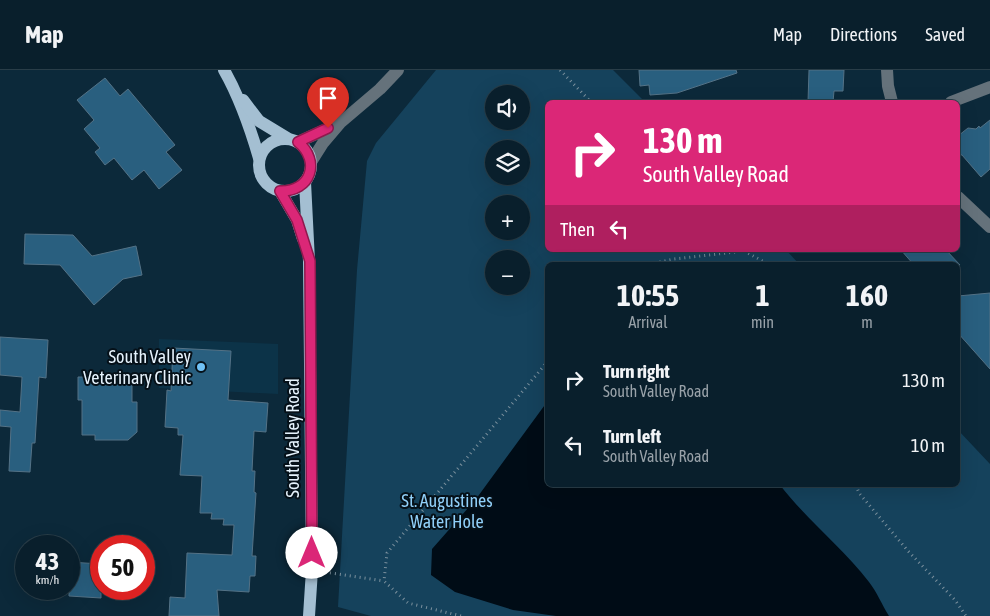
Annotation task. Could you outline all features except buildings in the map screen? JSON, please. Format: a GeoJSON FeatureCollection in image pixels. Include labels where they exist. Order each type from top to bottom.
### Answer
{"type":"FeatureCollection","features":[{"type":"Feature","properties":{"kind":"main road","name":"South Valley Road"},"geometry":{"type":"LineString","coordinates":[[224,70],[259,121],[293,140],[309,154],[311,162],[310,172],[305,182],[310,261],[312,570],[309,616]]}},
{"type":"Feature","properties":{"kind":"main road","name":"South Valley Road"},"geometry":{"type":"LineString","coordinates":[[236,90],[252,133],[259,158],[258,169],[261,177],[272,188],[280,191],[297,220],[310,261]]}},
{"type":"Feature","properties":{"kind":"main road"},"geometry":{"type":"LineString","coordinates":[[259,158],[262,150],[277,139],[293,140]]}},
{"type":"Feature","properties":{"kind":"main road"},"geometry":{"type":"LineString","coordinates":[[280,191],[294,190],[305,182]]}},
{"type":"Feature","properties":{"kind":"street"},"geometry":{"type":"LineString","coordinates":[[311,162],[323,143],[340,123],[380,89],[398,70]]}},
{"type":"Feature","properties":{"kind":"street"},"geometry":{"type":"LineString","coordinates":[[887,70],[892,100]]}},
{"type":"Feature","properties":{"kind":"street"},"geometry":{"type":"LineString","coordinates":[[956,100],[990,87]]}},
{"type":"Feature","properties":{"kind":"street"},"geometry":{"type":"LineString","coordinates":[[293,140],[340,123]]}},
{"type":"Feature","properties":{"kind":"street"},"geometry":{"type":"LineString","coordinates":[[960,199],[990,227]]}},
{"type":"Feature","properties":{"kind":"path"},"geometry":{"type":"LineString","coordinates":[[560,70],[589,100]]}},
{"type":"Feature","properties":{"kind":"path"},"geometry":{"type":"LineString","coordinates":[[660,262],[724,252]]}},
{"type":"Feature","properties":{"kind":"path"},"geometry":{"type":"LineString","coordinates":[[746,252],[764,262]]}},
{"type":"Feature","properties":{"kind":"path"},"geometry":{"type":"LineString","coordinates":[[384,580],[387,553],[545,365]]}},
{"type":"Feature","properties":{"kind":"path"},"geometry":{"type":"LineString","coordinates":[[857,487],[902,544],[956,600],[966,616]]}},
{"type":"Feature","properties":{"kind":"path"},"geometry":{"type":"LineString","coordinates":[[312,570],[384,580],[408,603],[460,616]]}},
{"type":"Feature","properties":{"kind":"shaded area"},"geometry":{"type":"Polygon","coordinates":[[[159,339],[278,344],[278,394],[159,388],[159,339]]]}},
{"type":"Feature","properties":{"kind":"shaded area"},"geometry":{"type":"Polygon","coordinates":[[[545,405],[545,487],[782,487],[801,510],[859,569],[872,586],[889,616],[556,616],[513,610],[455,592],[431,575],[432,549],[476,499],[545,405]]]}},
{"type":"Feature","properties":{"kind":"green space","name":"St. Augustines Water Hole"},"geometry":{"type":"Polygon","coordinates":[[[436,70],[613,70],[643,100],[545,100],[545,252],[788,252],[797,262],[545,262],[545,487],[960,487],[960,432],[990,464],[990,616],[371,616],[338,607],[357,270],[367,161],[376,143],[436,70]]]}},
{"type":"Feature","properties":{"kind":"place","name":"South Valley Veterinary Clinic"},"geometry":{"type":"Point","coordinates":[201,367]}},
{"type":"Feature","properties":{"kind":"route"},"geometry":{"type":"LineString","coordinates":[[312,553],[310,261],[297,220],[280,191],[294,190],[305,182],[310,172],[311,162],[309,154],[305,147],[298,142],[328,128]]}}]}
